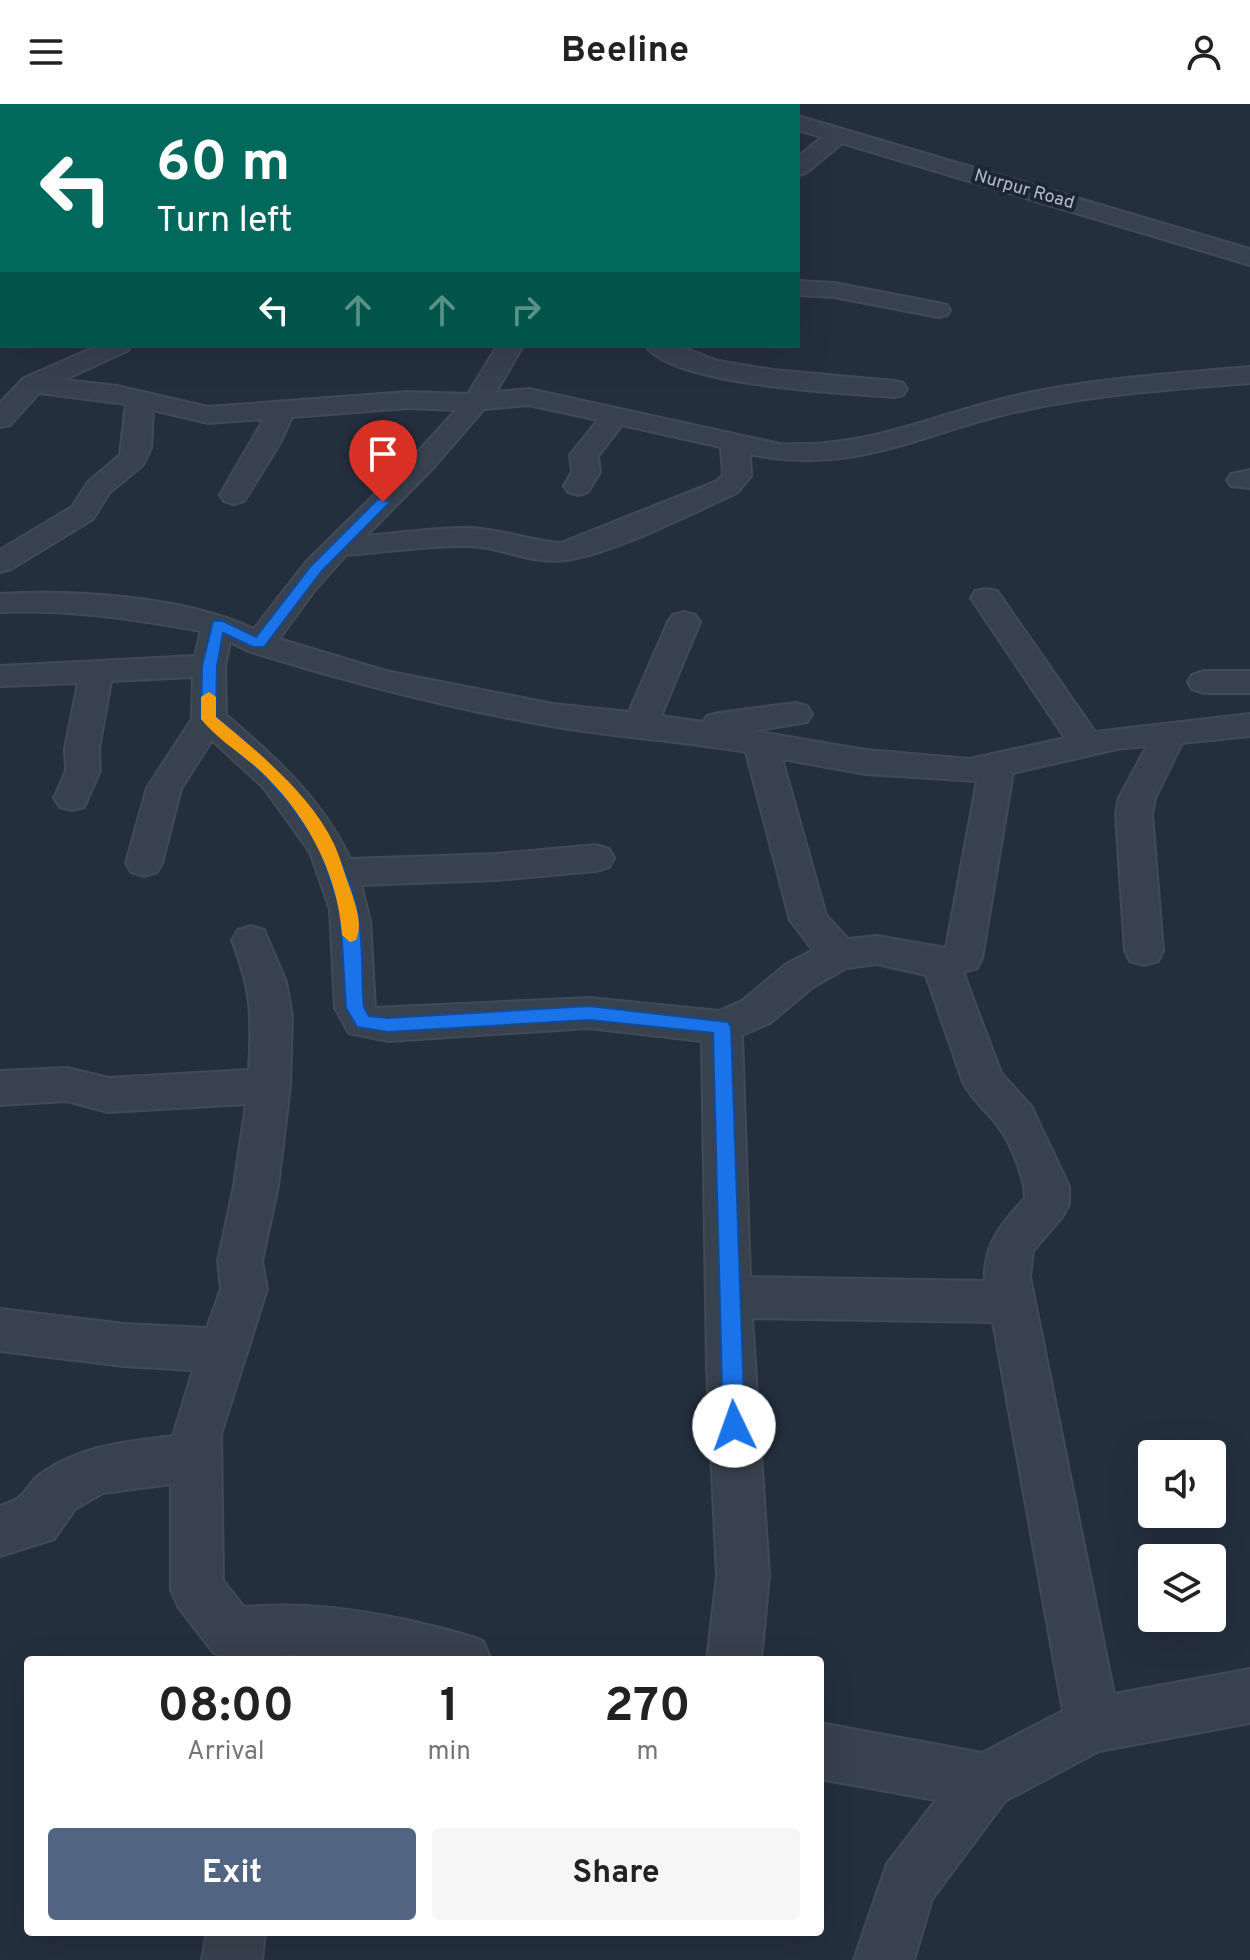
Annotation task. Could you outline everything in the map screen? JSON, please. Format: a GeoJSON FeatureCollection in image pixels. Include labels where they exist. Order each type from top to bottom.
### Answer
{"type":"FeatureCollection","features":[{"type":"Feature","properties":{"kind":"street","name":"Nurpur Road"},"geometry":{"type":"LineString","coordinates":[[800,124],[1250,257]]}},
{"type":"Feature","properties":{"kind":"street"},"geometry":{"type":"LineString","coordinates":[[800,166],[838,135]]}},
{"type":"Feature","properties":{"kind":"street"},"geometry":{"type":"LineString","coordinates":[[800,288],[834,290],[938,310]]}},
{"type":"Feature","properties":{"kind":"street"},"geometry":{"type":"LineString","coordinates":[[259,644],[316,569],[436,447],[501,366],[509,348]]}},
{"type":"Feature","properties":{"kind":"street"},"geometry":{"type":"LineString","coordinates":[[664,348],[704,365],[762,376],[894,389]]}},
{"type":"Feature","properties":{"kind":"street"},"geometry":{"type":"LineString","coordinates":[[0,390],[33,384],[105,349]]}},
{"type":"Feature","properties":{"kind":"street"},"geometry":{"type":"LineString","coordinates":[[33,384],[83,389],[208,415],[407,400],[473,402],[529,397],[735,442],[815,455],[909,438],[1018,403],[1085,391],[1250,375]]}},
{"type":"Feature","properties":{"kind":"street"},"geometry":{"type":"LineString","coordinates":[[0,419],[33,384]]}},
{"type":"Feature","properties":{"kind":"street"},"geometry":{"type":"LineString","coordinates":[[0,563],[83,513],[98,488],[133,459],[137,448],[140,400]]}},
{"type":"Feature","properties":{"kind":"street"},"geometry":{"type":"LineString","coordinates":[[234,495],[243,475],[277,423],[280,410]]}},
{"type":"Feature","properties":{"kind":"street"},"geometry":{"type":"LineString","coordinates":[[578,486],[586,472],[584,455],[616,415]]}},
{"type":"Feature","properties":{"kind":"street"},"geometry":{"type":"LineString","coordinates":[[338,547],[468,537],[503,540],[532,550],[563,552],[601,540],[727,487],[737,476],[735,442]]}},
{"type":"Feature","properties":{"kind":"street"},"geometry":{"type":"LineString","coordinates":[[986,598],[1086,744]]}},
{"type":"Feature","properties":{"kind":"street"},"geometry":{"type":"LineString","coordinates":[[0,603],[44,601],[122,607],[218,624],[259,644],[382,681],[553,715],[679,729],[866,762],[970,771],[1086,744],[1250,725]]}},
{"type":"Feature","properties":{"kind":"street"},"geometry":{"type":"LineString","coordinates":[[640,725],[684,622]]}},
{"type":"Feature","properties":{"kind":"street"},"geometry":{"type":"LineString","coordinates":[[144,863],[164,788],[209,719],[209,666],[218,624]]}},
{"type":"Feature","properties":{"kind":"street"},"geometry":{"type":"LineString","coordinates":[[0,676],[209,666]]}},
{"type":"Feature","properties":{"kind":"street"},"geometry":{"type":"LineString","coordinates":[[72,798],[83,771],[82,749],[97,671]]}},
{"type":"Feature","properties":{"kind":"street"},"geometry":{"type":"LineString","coordinates":[[1204,682],[1250,682]]}},
{"type":"Feature","properties":{"kind":"street"},"geometry":{"type":"LineString","coordinates":[[679,729],[795,714]]}},
{"type":"Feature","properties":{"kind":"street"},"geometry":{"type":"LineString","coordinates":[[209,719],[266,767],[326,844],[349,910],[355,1008],[363,1022],[388,1025],[589,1013],[722,1027],[756,1012],[799,976],[839,954],[877,950],[941,964],[963,958],[997,766]]}},
{"type":"Feature","properties":{"kind":"street"},"geometry":{"type":"LineString","coordinates":[[1144,951],[1134,814],[1137,798],[1170,734]]}},
{"type":"Feature","properties":{"kind":"street"},"geometry":{"type":"LineString","coordinates":[[760,742],[809,920],[839,954]]}},
{"type":"Feature","properties":{"kind":"street"},"geometry":{"type":"LineString","coordinates":[[336,873],[496,867],[596,858]]}},
{"type":"Feature","properties":{"kind":"street"},"geometry":{"type":"LineString","coordinates":[[251,940],[267,982],[272,1016],[269,1086],[256,1186],[240,1261],[244,1289],[197,1434],[197,1590],[226,1647],[291,1629],[350,1634],[446,1656]]}},
{"type":"Feature","properties":{"kind":"street"},"geometry":{"type":"LineString","coordinates":[[941,964],[984,1082],[1016,1118],[1047,1186],[1047,1204],[1012,1243],[1007,1277],[1093,1725]]}},
{"type":"Feature","properties":{"kind":"street"},"geometry":{"type":"LineString","coordinates":[[722,1027],[728,1297],[743,1576],[734,1656]]}},
{"type":"Feature","properties":{"kind":"street"},"geometry":{"type":"LineString","coordinates":[[0,1088],[60,1082],[84,1085],[108,1095],[269,1086]]}},
{"type":"Feature","properties":{"kind":"street"},"geometry":{"type":"LineString","coordinates":[[728,1297],[1011,1302]]}},
{"type":"Feature","properties":{"kind":"street"},"geometry":{"type":"LineString","coordinates":[[0,1330],[124,1345],[222,1350]]}},
{"type":"Feature","properties":{"kind":"street"},"geometry":{"type":"LineString","coordinates":[[0,1531],[36,1521],[57,1492],[96,1470],[195,1457]]}},
{"type":"Feature","properties":{"kind":"street"},"geometry":{"type":"LineString","coordinates":[[884,1960],[907,1884],[985,1781],[1093,1725],[1250,1696]]}},
{"type":"Feature","properties":{"kind":"street"},"geometry":{"type":"LineString","coordinates":[[824,1752],[985,1781]]}},
{"type":"Feature","properties":{"kind":"street"},"geometry":{"type":"LineString","coordinates":[[232,1960],[235,1936]]}},
{"type":"Feature","properties":{"kind":"slow traffic"},"geometry":{"type":"LineString","coordinates":[[209,697],[209,719],[266,767],[326,844],[349,910],[350,935]]}},
{"type":"Feature","properties":{"kind":"route"},"geometry":{"type":"LineString","coordinates":[[383,502],[316,569],[259,644],[218,624],[209,666],[209,719],[266,767],[326,844],[349,910],[355,1008],[363,1022],[388,1025],[589,1013],[722,1027],[734,1426]]}}]}
